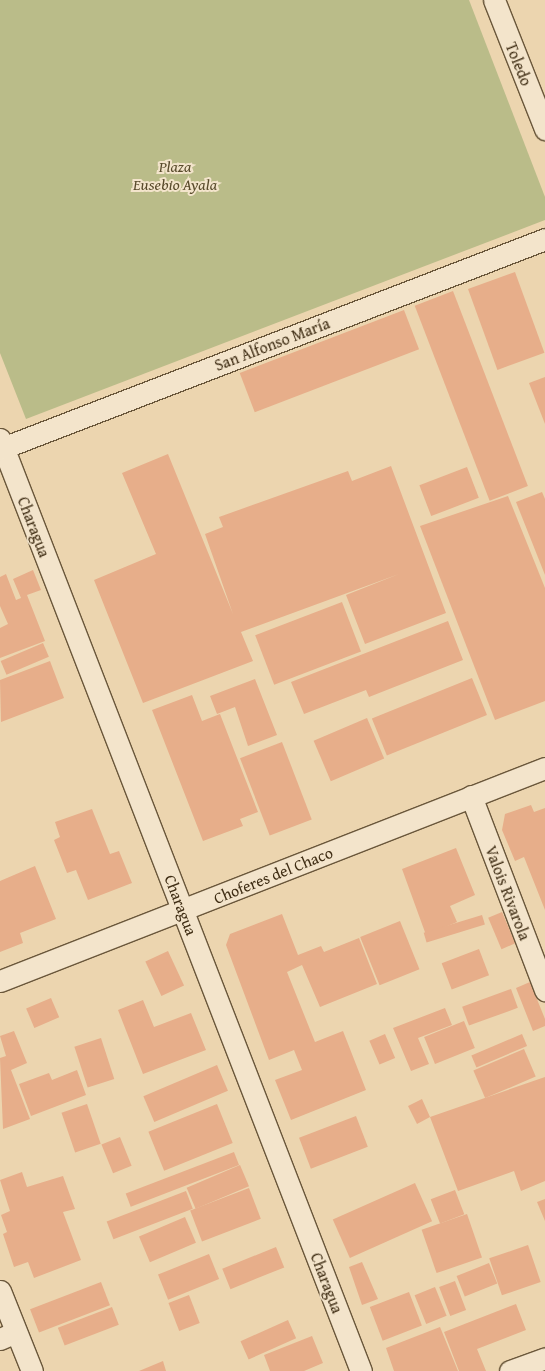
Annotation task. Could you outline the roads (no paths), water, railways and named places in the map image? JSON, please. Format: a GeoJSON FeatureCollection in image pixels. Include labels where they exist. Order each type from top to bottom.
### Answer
{"type":"FeatureCollection","features":[{"type":"Feature","properties":{"kind":"street","name":"Toledo"},"geometry":{"type":"LineString","coordinates":[[494,0],[545,129]]}},
{"type":"Feature","properties":{"kind":"street","name":"San Alfonso María"},"geometry":{"type":"LineString","coordinates":[[1,445],[545,239]]}},
{"type":"Feature","properties":{"kind":"street","name":"Charagua"},"geometry":{"type":"LineString","coordinates":[[1,445],[184,910],[360,1371]]}},
{"type":"Feature","properties":{"kind":"street","name":"Choferes del Chaco"},"geometry":{"type":"LineString","coordinates":[[0,981],[545,768]]}},
{"type":"Feature","properties":{"kind":"street","name":"Valois Rivarola"},"geometry":{"type":"LineString","coordinates":[[471,796],[545,990]]}},
{"type":"Feature","properties":{"kind":"street"},"geometry":{"type":"LineString","coordinates":[[0,1291],[8,1336],[32,1371]]}},
{"type":"Feature","properties":{"kind":"street"},"geometry":{"type":"LineString","coordinates":[[510,1371],[545,1358]]}},
{"type":"Feature","properties":{"kind":"park label","name":"Plaza Eusebio Ayala"},"geometry":{"type":"Point","coordinates":[175,175]}}]}
